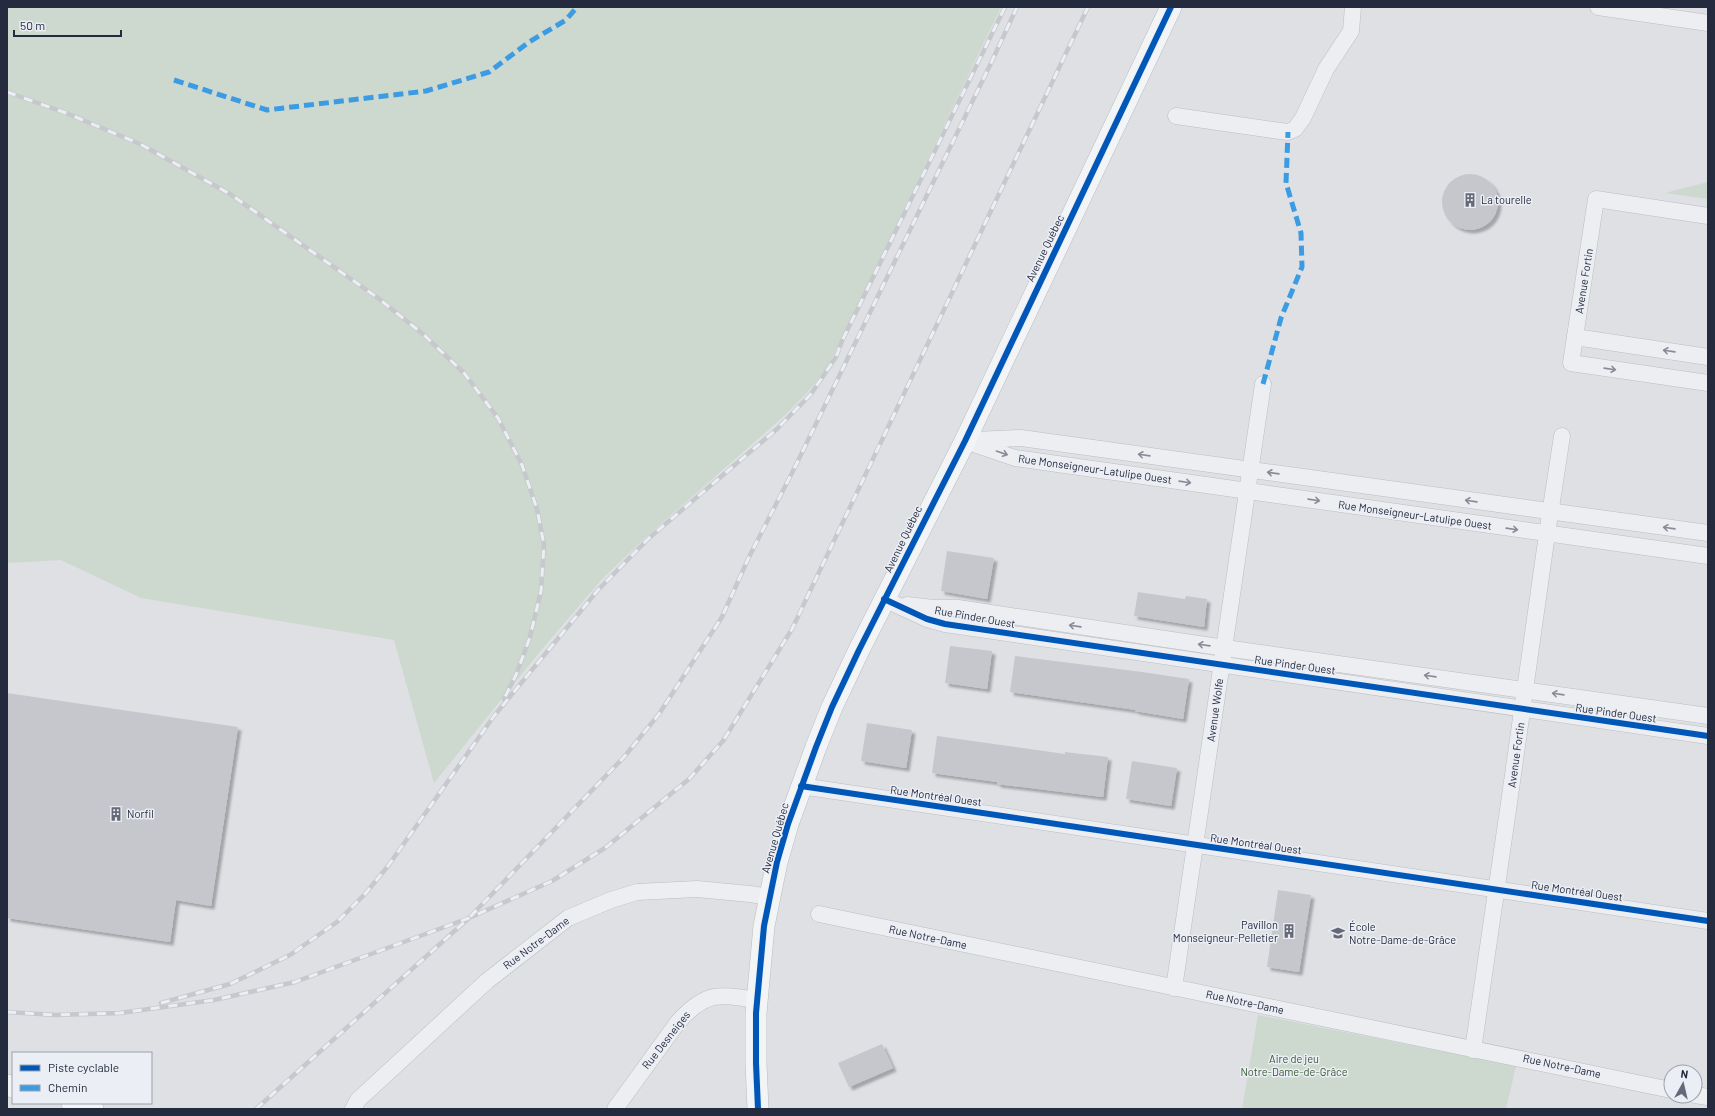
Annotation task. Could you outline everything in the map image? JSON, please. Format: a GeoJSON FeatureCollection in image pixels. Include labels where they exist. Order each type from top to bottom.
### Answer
{"type":"FeatureCollection","features":[{"type":"Feature","properties":{"kind":"main road","name":"Avenue Québec"},"geometry":{"type":"LineString","coordinates":[[758,1109],[756,1063],[757,1000],[764,926],[777,862],[802,786],[832,707],[884,599],[965,441],[1016,330],[1140,75],[1171,7]]}},
{"type":"Feature","properties":{"kind":"main road"},"geometry":{"type":"LineString","coordinates":[[76,1104],[93,1109]]}},
{"type":"Feature","properties":{"kind":"street"},"geometry":{"type":"LineString","coordinates":[[1176,116],[1288,132],[1295,129],[1303,118],[1326,69],[1351,31],[1353,7]]}},
{"type":"Feature","properties":{"kind":"street"},"geometry":{"type":"LineString","coordinates":[[1598,7],[1626,9],[1708,23]]}},
{"type":"Feature","properties":{"kind":"street","name":"Avenue Fortin"},"geometry":{"type":"LineString","coordinates":[[1708,216],[1596,199],[1571,363],[1708,383]]}},
{"type":"Feature","properties":{"kind":"street"},"geometry":{"type":"LineString","coordinates":[[1575,337],[1708,357]]}},
{"type":"Feature","properties":{"kind":"street","name":"Avenue Wolfe"},"geometry":{"type":"LineString","coordinates":[[1174,988],[1263,384]]}},
{"type":"Feature","properties":{"kind":"street","name":"Avenue Fortin"},"geometry":{"type":"LineString","coordinates":[[1473,1050],[1546,534],[1562,436]]}},
{"type":"Feature","properties":{"kind":"street","name":"Rue Monseigneur-Latulipe Ouest"},"geometry":{"type":"LineString","coordinates":[[965,441],[1021,438],[1708,533]]}},
{"type":"Feature","properties":{"kind":"street","name":"Rue Monseigneur-Latulipe Ouest"},"geometry":{"type":"LineString","coordinates":[[965,441],[1015,458],[1708,556]]}},
{"type":"Feature","properties":{"kind":"street","name":"Rue Pinder Ouest"},"geometry":{"type":"LineString","coordinates":[[884,599],[922,607],[958,608],[1225,648],[1708,716]]}},
{"type":"Feature","properties":{"kind":"street","name":"Rue Pinder Ouest"},"geometry":{"type":"LineString","coordinates":[[884,599],[927,619],[944,624],[1708,736]]}},
{"type":"Feature","properties":{"kind":"street","name":"Rue Montréal Ouest"},"geometry":{"type":"LineString","coordinates":[[802,786],[1708,921]]}},
{"type":"Feature","properties":{"kind":"street","name":"Rue Notre-Dame"},"geometry":{"type":"LineString","coordinates":[[353,1109],[358,1100],[487,981],[568,918],[611,900],[637,892],[697,889],[770,897]]}},
{"type":"Feature","properties":{"kind":"street","name":"Rue Notre-Dame"},"geometry":{"type":"LineString","coordinates":[[819,914],[1473,1050],[1519,1057],[1663,1088]]}},
{"type":"Feature","properties":{"kind":"street","name":"Rue Desneiges"},"geometry":{"type":"LineString","coordinates":[[615,1109],[678,1022],[689,1010],[701,1001],[722,995],[757,1000]]}},
{"type":"Feature","properties":{"kind":"green space"},"geometry":{"type":"Polygon","coordinates":[[[7,7],[1001,7],[829,365],[807,393],[783,417],[646,537],[602,579],[543,648],[434,783],[394,640],[141,598],[61,560],[7,563],[7,7]]]}},
{"type":"Feature","properties":{"kind":"green space"},"geometry":{"type":"Polygon","coordinates":[[[1708,182],[1708,199],[1665,193],[1708,182]]]}},
{"type":"Feature","properties":{"kind":"green space","name":"Aire de jeu Notre-Dame-de-Grâce"},"geometry":{"type":"Polygon","coordinates":[[[1258,1015],[1516,1066],[1506,1109],[1242,1109],[1258,1015]]]}},
{"type":"Feature","properties":{"kind":"building","name":"La tourelle"},"geometry":{"type":"Polygon","coordinates":[[[1470,174],[1481,176],[1490,182],[1496,191],[1498,202],[1496,213],[1490,222],[1481,228],[1470,230],[1459,228],[1450,222],[1444,213],[1442,202],[1444,191],[1450,182],[1459,176],[1470,174]]]}},
{"type":"Feature","properties":{"kind":"building"},"geometry":{"type":"Polygon","coordinates":[[[947,551],[994,558],[987,599],[941,591],[947,551]]]}},
{"type":"Feature","properties":{"kind":"building"},"geometry":{"type":"Polygon","coordinates":[[[1138,592],[1185,599],[1186,596],[1207,599],[1204,627],[1134,616],[1138,592]]]}},
{"type":"Feature","properties":{"kind":"building"},"geometry":{"type":"Polygon","coordinates":[[[950,646],[992,651],[987,689],[945,683],[950,646]]]}},
{"type":"Feature","properties":{"kind":"building"},"geometry":{"type":"Polygon","coordinates":[[[1015,656],[1189,679],[1183,719],[1135,711],[1136,710],[1010,692],[1015,656]]]}},
{"type":"Feature","properties":{"kind":"building","name":"Norfil"},"geometry":{"type":"Polygon","coordinates":[[[7,693],[238,727],[211,906],[176,900],[170,942],[7,918],[7,693]]]}},
{"type":"Feature","properties":{"kind":"building"},"geometry":{"type":"Polygon","coordinates":[[[867,723],[912,730],[906,768],[861,761],[867,723]]]}},
{"type":"Feature","properties":{"kind":"building"},"geometry":{"type":"Polygon","coordinates":[[[937,736],[1065,754],[1065,752],[1108,757],[1103,797],[997,784],[997,782],[932,773],[937,736]]]}},
{"type":"Feature","properties":{"kind":"building"},"geometry":{"type":"Polygon","coordinates":[[[1132,761],[1177,768],[1171,806],[1126,799],[1132,761]]]}},
{"type":"Feature","properties":{"kind":"building","name":"Pavillon Monseigneur-Pelletier"},"geometry":{"type":"Polygon","coordinates":[[[1278,890],[1311,895],[1299,972],[1267,967],[1278,890]]]}},
{"type":"Feature","properties":{"kind":"building"},"geometry":{"type":"Polygon","coordinates":[[[882,1044],[893,1068],[849,1087],[838,1063],[882,1044]]]}},
{"type":"Feature","properties":{"kind":"railway"},"geometry":{"type":"LineString","coordinates":[[161,1003],[230,984],[290,955],[337,922],[365,894],[388,866],[494,716],[598,590],[649,538],[777,429],[811,394],[836,357],[842,341],[1005,7]]}},
{"type":"Feature","properties":{"kind":"railway"},"geometry":{"type":"LineString","coordinates":[[256,1109],[469,918],[624,757],[659,714],[722,617],[749,557],[795,467],[1017,7]]}},
{"type":"Feature","properties":{"kind":"railway"},"geometry":{"type":"LineString","coordinates":[[7,1012],[56,1015],[120,1013],[214,1000],[295,982],[469,918],[552,881],[605,848],[689,779],[723,741],[792,629],[1088,7]]}},
{"type":"Feature","properties":{"kind":"railway"},"geometry":{"type":"LineString","coordinates":[[7,92],[66,113],[140,144],[230,194],[378,298],[424,335],[464,373],[498,418],[522,465],[537,509],[544,545],[541,591],[530,637],[516,675],[504,699]]}},
{"type":"Feature","properties":{"kind":"marked path"},"geometry":{"type":"LineString","coordinates":[[174,80],[267,110],[426,91],[489,72],[529,42],[566,20],[577,7]]}},
{"type":"Feature","properties":{"kind":"marked path"},"geometry":{"type":"LineString","coordinates":[[1263,384],[1281,318],[1302,267],[1301,233],[1286,183],[1288,132]]}},
{"type":"Feature","properties":{"kind":"cycle path"},"geometry":{"type":"LineString","coordinates":[[758,1109],[756,1013],[764,926],[777,862],[788,824],[816,747],[832,707],[859,650],[965,441],[1171,7]]}},
{"type":"Feature","properties":{"kind":"cycle path"},"geometry":{"type":"LineString","coordinates":[[884,599],[927,619],[945,624],[1708,736]]}},
{"type":"Feature","properties":{"kind":"cycle path"},"geometry":{"type":"LineString","coordinates":[[801,786],[1708,921]]}},
{"type":"Feature","properties":{"kind":"place","name":"La tourelle"},"geometry":{"type":"Point","coordinates":[1470,200]}},
{"type":"Feature","properties":{"kind":"place","name":"Norfil"},"geometry":{"type":"Point","coordinates":[116,814]}},
{"type":"Feature","properties":{"kind":"place","name":"Pavillon Monseigneur-Pelletier"},"geometry":{"type":"Point","coordinates":[1289,931]}},
{"type":"Feature","properties":{"kind":"place","name":"École Notre-Dame-de-Grâce"},"geometry":{"type":"Point","coordinates":[1338,933]}}]}
